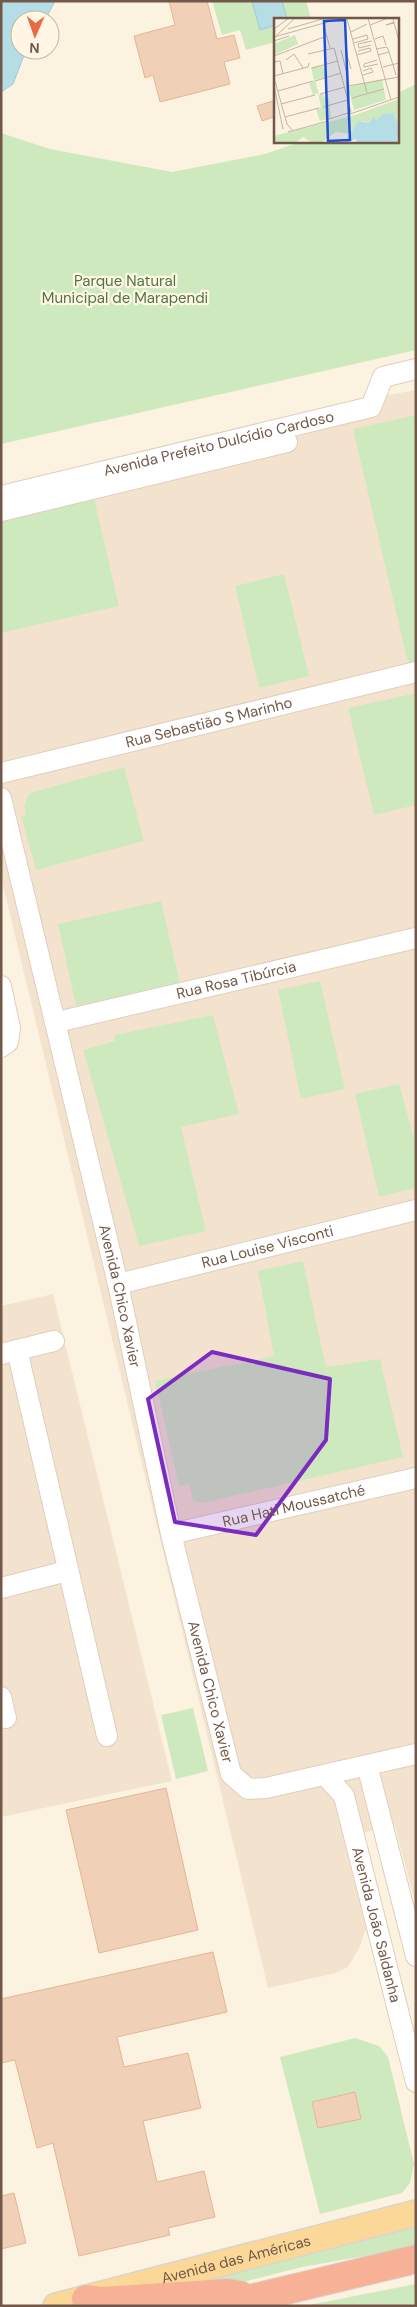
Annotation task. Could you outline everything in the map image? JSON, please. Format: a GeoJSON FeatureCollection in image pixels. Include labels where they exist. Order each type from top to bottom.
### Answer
{"type":"FeatureCollection","features":[{"type":"Feature","properties":{"kind":"highway"},"geometry":{"type":"LineString","coordinates":[[220,2306],[416,2259]]}},
{"type":"Feature","properties":{"kind":"highway"},"geometry":{"type":"LineString","coordinates":[[86,2299],[101,2301],[228,2294],[257,2296]]}},
{"type":"Feature","properties":{"kind":"main road","name":"Avenida das Américas"},"geometry":{"type":"LineString","coordinates":[[56,2306],[416,2213]]}},
{"type":"Feature","properties":{"kind":"street","name":"Avenida Prefeito Dulcídio Cardoso"},"geometry":{"type":"LineString","coordinates":[[1,496],[371,408],[383,377],[416,369]]}},
{"type":"Feature","properties":{"kind":"street","name":"Avenida Prefeito Dulcídio Cardoso"},"geometry":{"type":"LineString","coordinates":[[1,511],[376,420]]}},
{"type":"Feature","properties":{"kind":"street","name":"Rua Sebastião S Marinho"},"geometry":{"type":"LineString","coordinates":[[1,773],[416,672]]}},
{"type":"Feature","properties":{"kind":"street","name":"Avenida Chico Xavier"},"geometry":{"type":"LineString","coordinates":[[1,798],[118,1284],[171,1534],[231,1774],[248,1788],[266,1788],[325,1775]]}},
{"type":"Feature","properties":{"kind":"street","name":"Rua Rosa Tibúrcia"},"geometry":{"type":"LineString","coordinates":[[56,1022],[416,938]]}},
{"type":"Feature","properties":{"kind":"street"},"geometry":{"type":"LineString","coordinates":[[1,986],[10,1028],[8,1042],[1,1047]]}},
{"type":"Feature","properties":{"kind":"street","name":"Rua Louise Visconti"},"geometry":{"type":"LineString","coordinates":[[118,1284],[416,1210]]}},
{"type":"Feature","properties":{"kind":"street"},"geometry":{"type":"LineString","coordinates":[[54,1341],[9,1352],[67,1570],[107,1736]]}},
{"type":"Feature","properties":{"kind":"street","name":"Rua Hati Moussatché"},"geometry":{"type":"LineString","coordinates":[[171,1534],[416,1478]]}},
{"type":"Feature","properties":{"kind":"street"},"geometry":{"type":"LineString","coordinates":[[1,1588],[67,1570]]}},
{"type":"Feature","properties":{"kind":"street"},"geometry":{"type":"LineString","coordinates":[[1,1697],[6,1718]]}},
{"type":"Feature","properties":{"kind":"street"},"geometry":{"type":"LineString","coordinates":[[325,1775],[416,1754]]}},
{"type":"Feature","properties":{"kind":"street","name":"Avenida João Saldanha"},"geometry":{"type":"LineString","coordinates":[[367,1765],[416,1956]]}},
{"type":"Feature","properties":{"kind":"street","name":"Avenida João Saldanha"},"geometry":{"type":"LineString","coordinates":[[325,1775],[344,1796],[413,2054],[416,2082]]}},
{"type":"Feature","properties":{"kind":"highlighted area"},"geometry":{"type":"Polygon","coordinates":[[[212,1352],[330,1379],[326,1440],[256,1535],[175,1522],[148,1399],[212,1352]]]}},
{"type":"Feature","properties":{"kind":"shaded area"},"geometry":{"type":"Polygon","coordinates":[[[416,390],[416,1906],[395,1826],[343,1837],[366,1929],[359,1948],[348,1967],[336,1973],[268,1988],[1,877],[1,502],[376,413],[388,395],[416,390]]]}},
{"type":"Feature","properties":{"kind":"shaded area"},"geometry":{"type":"Polygon","coordinates":[[[53,1294],[172,1781],[1,1817],[1,1306],[53,1294]]]}},
{"type":"Feature","properties":{"kind":"green space"},"geometry":{"type":"Polygon","coordinates":[[[212,1],[306,1],[311,18],[274,18],[274,43],[246,50],[240,30],[222,35],[212,1]]]}},
{"type":"Feature","properties":{"kind":"green space","name":"Parque Natural Municipal de Marapendi"},"geometry":{"type":"Polygon","coordinates":[[[416,84],[416,350],[1,444],[1,133],[50,149],[172,172],[265,154],[300,142],[400,142],[400,92],[416,84]]]}},
{"type":"Feature","properties":{"kind":"green space"},"geometry":{"type":"Polygon","coordinates":[[[416,415],[416,666],[409,667],[353,429],[416,415]]]}},
{"type":"Feature","properties":{"kind":"green space"},"geometry":{"type":"Polygon","coordinates":[[[93,494],[119,606],[1,633],[1,517],[93,494]]]}},
{"type":"Feature","properties":{"kind":"green space"},"geometry":{"type":"Polygon","coordinates":[[[284,574],[309,676],[259,688],[235,586],[284,574]]]}},
{"type":"Feature","properties":{"kind":"green space"},"geometry":{"type":"Polygon","coordinates":[[[416,693],[416,805],[374,815],[348,708],[416,693]]]}},
{"type":"Feature","properties":{"kind":"green space"},"geometry":{"type":"Polygon","coordinates":[[[124,767],[144,841],[36,870],[21,816],[26,815],[24,805],[30,793],[124,767]]]}},
{"type":"Feature","properties":{"kind":"green space"},"geometry":{"type":"Polygon","coordinates":[[[161,901],[180,983],[76,1006],[58,924],[161,901]]]}},
{"type":"Feature","properties":{"kind":"green space"},"geometry":{"type":"Polygon","coordinates":[[[320,981],[345,1089],[301,1099],[278,990],[320,981]]]}},
{"type":"Feature","properties":{"kind":"green space"},"geometry":{"type":"Polygon","coordinates":[[[213,1015],[239,1114],[181,1127],[206,1231],[139,1246],[83,1050],[115,1041],[114,1035],[213,1015]]]}},
{"type":"Feature","properties":{"kind":"green space"},"geometry":{"type":"Polygon","coordinates":[[[399,1084],[416,1146],[416,1188],[379,1197],[355,1094],[399,1084]]]}},
{"type":"Feature","properties":{"kind":"green space"},"geometry":{"type":"Polygon","coordinates":[[[303,1261],[326,1367],[380,1359],[403,1457],[211,1501],[200,1503],[193,1500],[189,1484],[179,1486],[155,1381],[274,1356],[258,1271],[303,1261]]]}},
{"type":"Feature","properties":{"kind":"green space"},"geometry":{"type":"Polygon","coordinates":[[[193,1708],[208,1771],[176,1779],[161,1715],[193,1708]]]}},
{"type":"Feature","properties":{"kind":"green space"},"geometry":{"type":"Polygon","coordinates":[[[355,2038],[379,2046],[388,2057],[414,2164],[410,2183],[402,2193],[320,2214],[280,2057],[355,2038]]]}},
{"type":"Feature","properties":{"kind":"green space"},"geometry":{"type":"Polygon","coordinates":[[[416,2227],[416,2247],[302,2267],[223,2287],[185,2287],[351,2242],[416,2227]]]}},
{"type":"Feature","properties":{"kind":"green space"},"geometry":{"type":"Polygon","coordinates":[[[416,2284],[416,2306],[304,2306],[416,2284]]]}},
{"type":"Feature","properties":{"kind":"water"},"geometry":{"type":"Polygon","coordinates":[[[1,1],[55,1],[50,10],[10,10],[10,60],[22,60],[13,84],[1,92],[1,1]]]}},
{"type":"Feature","properties":{"kind":"water"},"geometry":{"type":"Polygon","coordinates":[[[252,1],[282,1],[287,18],[274,18],[274,26],[260,30],[252,1]]]}},
{"type":"Feature","properties":{"kind":"building"},"geometry":{"type":"Polygon","coordinates":[[[169,1],[207,1],[217,39],[234,35],[240,58],[224,62],[230,84],[160,102],[153,75],[145,78],[134,36],[175,25],[169,1]]]}},
{"type":"Feature","properties":{"kind":"building"},"geometry":{"type":"Polygon","coordinates":[[[274,101],[274,117],[262,121],[257,106],[274,101]]]}},
{"type":"Feature","properties":{"kind":"building"},"geometry":{"type":"Polygon","coordinates":[[[166,1788],[198,1930],[99,1953],[66,1810],[166,1788]]]}},
{"type":"Feature","properties":{"kind":"building"},"geometry":{"type":"Polygon","coordinates":[[[213,1952],[227,2012],[117,2037],[124,2067],[188,2053],[201,2108],[143,2121],[157,2182],[204,2171],[215,2217],[168,2228],[170,2235],[79,2256],[53,2143],[37,2148],[15,2060],[1,2063],[1,1999],[213,1952]]]}},
{"type":"Feature","properties":{"kind":"building"},"geometry":{"type":"Polygon","coordinates":[[[355,2092],[361,2119],[318,2128],[312,2102],[355,2092]]]}},
{"type":"Feature","properties":{"kind":"building"},"geometry":{"type":"Polygon","coordinates":[[[14,2193],[26,2243],[1,2249],[1,2196],[14,2193]]]}}]}
